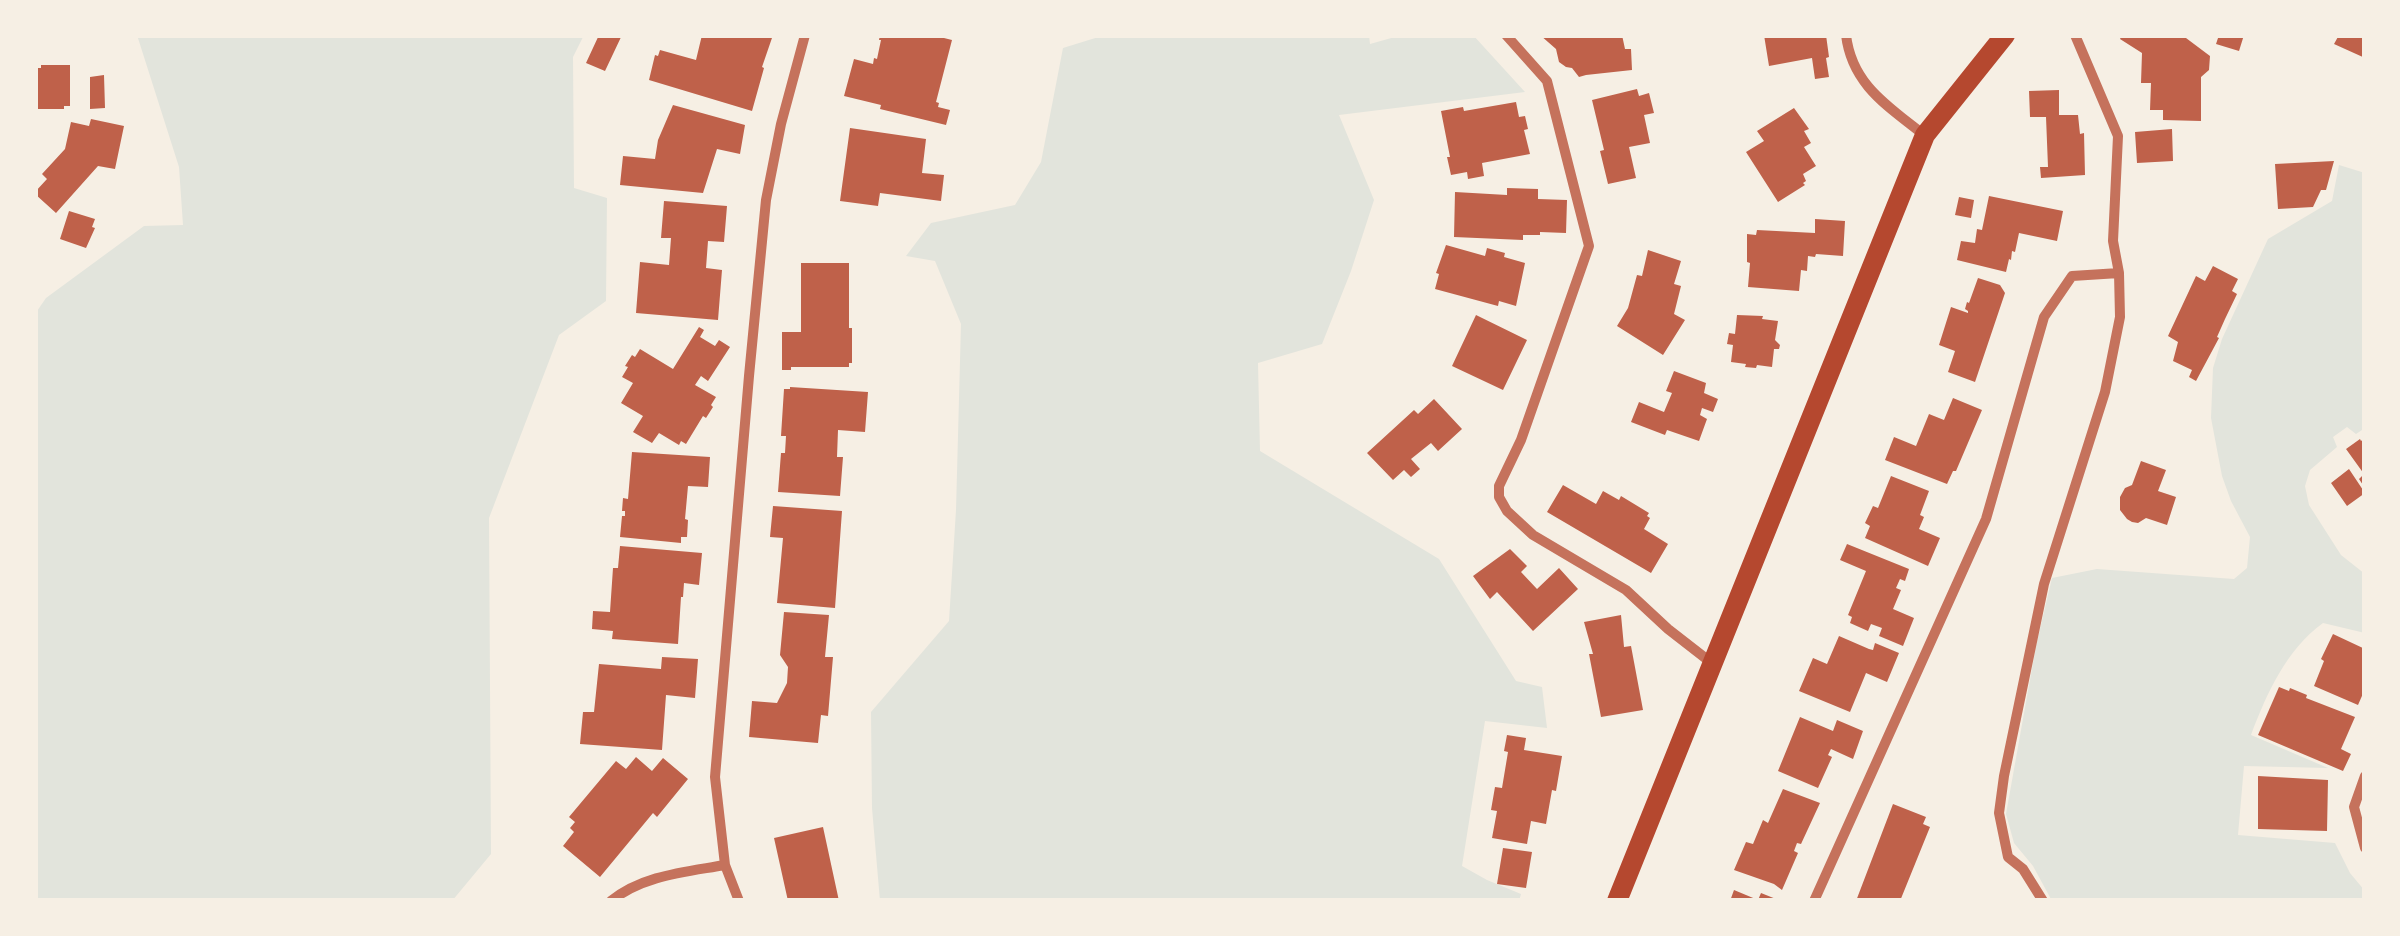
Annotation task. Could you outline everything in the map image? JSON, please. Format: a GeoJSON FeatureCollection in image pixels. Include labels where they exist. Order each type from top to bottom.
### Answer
{"type":"FeatureCollection","features":[{"type":"Feature","properties":{"kind":"main road"},"geometry":{"type":"LineString","coordinates":[[1617,901],[1925,135],[2005,35]]}},
{"type":"Feature","properties":{"kind":"street"},"geometry":{"type":"LineString","coordinates":[[738,901],[725,864],[715,777],[766,200],[781,124],[806,35]]}},
{"type":"Feature","properties":{"kind":"street"},"geometry":{"type":"LineString","coordinates":[[1506,35],[1547,81],[1590,246],[1520,440],[1499,486],[1499,497],[1507,511],[1533,535],[1626,590],[1714,664]]}},
{"type":"Feature","properties":{"kind":"street"},"geometry":{"type":"LineString","coordinates":[[1846,35],[1848,54],[1873,95],[1925,135]]}},
{"type":"Feature","properties":{"kind":"street"},"geometry":{"type":"LineString","coordinates":[[2043,901],[2023,869],[2008,857],[1999,813],[2022,677],[2044,584],[2105,392],[2120,317],[2119,273],[2113,241],[2118,136],[2074,35]]}},
{"type":"Feature","properties":{"kind":"street"},"geometry":{"type":"LineString","coordinates":[[1814,901],[1986,519],[2044,317],[2072,276],[2119,273]]}},
{"type":"Feature","properties":{"kind":"street"},"geometry":{"type":"LineString","coordinates":[[2365,776],[2354,807],[2365,848]]}},
{"type":"Feature","properties":{"kind":"street"},"geometry":{"type":"LineString","coordinates":[[610,901],[650,879],[725,864]]}},
{"type":"Feature","properties":{"kind":"shaded area"},"geometry":{"type":"Polygon","coordinates":[[[137,35],[584,35],[573,57],[574,188],[607,198],[606,301],[559,335],[489,518],[491,854],[452,901],[35,901],[35,314],[46,298],[144,226],[183,225],[179,167],[137,35]]]}},
{"type":"Feature","properties":{"kind":"shaded area"},"geometry":{"type":"Polygon","coordinates":[[[1105,35],[1369,35],[1370,44],[1402,35],[1473,35],[1525,92],[1339,115],[1374,200],[1351,271],[1322,344],[1258,363],[1260,451],[1439,559],[1516,681],[1542,687],[1547,728],[1485,721],[1462,866],[1521,894],[1519,901],[880,901],[872,808],[871,712],[949,621],[956,510],[961,324],[935,261],[906,256],[931,223],[1015,205],[1041,162],[1063,48],[1105,35]]]}},
{"type":"Feature","properties":{"kind":"shaded area"},"geometry":{"type":"Polygon","coordinates":[[[2339,165],[2365,173],[2365,428],[2356,434],[2347,427],[2333,437],[2337,447],[2310,470],[2305,486],[2309,505],[2341,555],[2365,574],[2365,633],[2323,623],[2298,646],[2279,673],[2251,735],[2328,768],[2244,766],[2238,835],[2335,843],[2350,873],[2365,891],[2365,901],[2052,901],[2033,866],[2014,843],[2006,814],[2052,578],[2097,569],[2234,579],[2247,568],[2250,537],[2222,476],[2211,418],[2213,368],[2222,339],[2268,239],[2332,201],[2339,165]]]}},
{"type":"Feature","properties":{"kind":"building"},"geometry":{"type":"Polygon","coordinates":[[[599,35],[622,35],[605,71],[586,63],[599,35]]]}},
{"type":"Feature","properties":{"kind":"building"},"geometry":{"type":"Polygon","coordinates":[[[702,35],[773,35],[752,111],[649,80],[660,50],[696,60],[702,35]]]}},
{"type":"Feature","properties":{"kind":"building"},"geometry":{"type":"Polygon","coordinates":[[[880,35],[932,35],[952,40],[936,102],[938,107],[950,110],[946,125],[844,96],[854,59],[873,64],[880,35]]]}},
{"type":"Feature","properties":{"kind":"building"},"geometry":{"type":"Polygon","coordinates":[[[1540,35],[1622,35],[1625,49],[1631,49],[1632,70],[1579,77],[1559,62],[1556,49],[1540,35]]]}},
{"type":"Feature","properties":{"kind":"building"},"geometry":{"type":"Polygon","coordinates":[[[1764,35],[1826,35],[1829,77],[1815,79],[1812,58],[1769,66],[1764,35]]]}},
{"type":"Feature","properties":{"kind":"building"},"geometry":{"type":"Polygon","coordinates":[[[2122,35],[2182,35],[2210,56],[2209,70],[2201,77],[2201,121],[2163,120],[2163,110],[2150,110],[2151,83],[2141,83],[2142,53],[2120,39],[2122,35]]]}},
{"type":"Feature","properties":{"kind":"building"},"geometry":{"type":"Polygon","coordinates":[[[2219,35],[2244,35],[2239,51],[2216,44],[2219,35]]]}},
{"type":"Feature","properties":{"kind":"building"},"geometry":{"type":"Polygon","coordinates":[[[2339,35],[2365,35],[2365,58],[2334,44],[2339,35]]]}},
{"type":"Feature","properties":{"kind":"building"},"geometry":{"type":"Polygon","coordinates":[[[70,65],[70,106],[35,109],[35,68],[70,65]]]}},
{"type":"Feature","properties":{"kind":"building"},"geometry":{"type":"Polygon","coordinates":[[[104,75],[105,108],[90,109],[90,77],[104,75]]]}},
{"type":"Feature","properties":{"kind":"building"},"geometry":{"type":"Polygon","coordinates":[[[1637,89],[1639,96],[1649,93],[1654,113],[1644,115],[1650,143],[1629,147],[1636,178],[1608,184],[1592,100],[1637,89]]]}},
{"type":"Feature","properties":{"kind":"building"},"geometry":{"type":"Polygon","coordinates":[[[2059,90],[2059,115],[2078,115],[2080,134],[2084,133],[2085,175],[2041,178],[2040,167],[2048,167],[2046,117],[2030,117],[2029,91],[2059,90]]]}},
{"type":"Feature","properties":{"kind":"building"},"geometry":{"type":"Polygon","coordinates":[[[1516,102],[1519,117],[1525,116],[1530,154],[1482,163],[1484,176],[1468,179],[1467,172],[1451,175],[1441,111],[1516,102]]]}},
{"type":"Feature","properties":{"kind":"building"},"geometry":{"type":"Polygon","coordinates":[[[673,105],[745,125],[740,154],[717,149],[703,193],[620,185],[623,156],[655,159],[658,140],[673,105]]]}},
{"type":"Feature","properties":{"kind":"building"},"geometry":{"type":"Polygon","coordinates":[[[1794,108],[1809,129],[1804,131],[1811,143],[1804,147],[1816,166],[1803,174],[1805,185],[1778,202],[1746,152],[1764,141],[1757,131],[1794,108]]]}},
{"type":"Feature","properties":{"kind":"building"},"geometry":{"type":"Polygon","coordinates":[[[91,119],[124,126],[115,169],[98,166],[56,213],[35,192],[47,179],[42,174],[65,149],[71,122],[89,126],[91,119]]]}},
{"type":"Feature","properties":{"kind":"building"},"geometry":{"type":"Polygon","coordinates":[[[850,128],[926,139],[922,173],[944,175],[941,201],[880,193],[878,206],[840,201],[850,128]]]}},
{"type":"Feature","properties":{"kind":"building"},"geometry":{"type":"Polygon","coordinates":[[[2172,129],[2173,161],[2137,163],[2135,132],[2172,129]]]}},
{"type":"Feature","properties":{"kind":"building"},"geometry":{"type":"Polygon","coordinates":[[[2334,161],[2326,190],[2321,190],[2313,207],[2278,209],[2275,164],[2334,161]]]}},
{"type":"Feature","properties":{"kind":"building"},"geometry":{"type":"Polygon","coordinates":[[[1507,188],[1538,189],[1538,199],[1567,200],[1566,233],[1540,232],[1523,235],[1523,240],[1454,237],[1455,192],[1507,195],[1507,188]]]}},
{"type":"Feature","properties":{"kind":"building"},"geometry":{"type":"Polygon","coordinates":[[[1989,196],[2063,211],[2057,241],[2019,233],[2006,272],[1957,260],[1961,241],[1975,243],[1977,229],[1982,230],[1989,196]]]}},
{"type":"Feature","properties":{"kind":"building"},"geometry":{"type":"Polygon","coordinates":[[[1959,197],[1974,200],[1971,218],[1955,215],[1959,197]]]}},
{"type":"Feature","properties":{"kind":"building"},"geometry":{"type":"Polygon","coordinates":[[[664,201],[727,206],[724,242],[708,241],[706,268],[722,270],[718,320],[636,313],[640,262],[669,265],[671,238],[661,238],[664,201]]]}},
{"type":"Feature","properties":{"kind":"building"},"geometry":{"type":"Polygon","coordinates":[[[69,211],[95,219],[86,248],[60,239],[69,211]]]}},
{"type":"Feature","properties":{"kind":"building"},"geometry":{"type":"Polygon","coordinates":[[[1815,219],[1845,221],[1843,256],[1808,256],[1807,271],[1801,270],[1799,291],[1748,287],[1747,234],[1756,235],[1757,230],[1815,233],[1815,219]]]}},
{"type":"Feature","properties":{"kind":"building"},"geometry":{"type":"Polygon","coordinates":[[[1446,245],[1485,256],[1487,248],[1525,263],[1516,306],[1499,301],[1498,306],[1435,289],[1446,245]]]}},
{"type":"Feature","properties":{"kind":"building"},"geometry":{"type":"Polygon","coordinates":[[[1648,250],[1681,261],[1674,284],[1681,286],[1674,314],[1685,320],[1663,355],[1617,326],[1628,308],[1637,275],[1642,276],[1648,250]]]}},
{"type":"Feature","properties":{"kind":"building"},"geometry":{"type":"Polygon","coordinates":[[[801,263],[849,263],[849,367],[782,370],[782,332],[801,332],[801,263]]]}},
{"type":"Feature","properties":{"kind":"building"},"geometry":{"type":"Polygon","coordinates":[[[2213,266],[2238,279],[2232,291],[2237,294],[2196,381],[2189,377],[2192,370],[2173,361],[2178,342],[2168,336],[2196,276],[2205,281],[2213,266]]]}},
{"type":"Feature","properties":{"kind":"building"},"geometry":{"type":"Polygon","coordinates":[[[1978,278],[2000,285],[2005,293],[1975,382],[1948,372],[1955,351],[1939,345],[1951,307],[1968,313],[1967,302],[1978,278]]]}},
{"type":"Feature","properties":{"kind":"building"},"geometry":{"type":"Polygon","coordinates":[[[1476,315],[1527,340],[1503,390],[1452,366],[1476,315]]]}},
{"type":"Feature","properties":{"kind":"building"},"geometry":{"type":"Polygon","coordinates":[[[1737,315],[1778,321],[1775,340],[1780,345],[1774,349],[1772,367],[1745,367],[1746,364],[1731,362],[1733,345],[1727,344],[1729,333],[1735,334],[1737,315]]]}},
{"type":"Feature","properties":{"kind":"building"},"geometry":{"type":"Polygon","coordinates":[[[699,327],[704,330],[700,337],[715,346],[719,340],[730,347],[708,381],[701,376],[695,385],[716,397],[713,407],[686,444],[681,441],[679,445],[659,433],[652,443],[633,432],[643,416],[621,403],[633,383],[622,377],[628,367],[625,366],[640,349],[673,369],[699,327]]]}},
{"type":"Feature","properties":{"kind":"building"},"geometry":{"type":"Polygon","coordinates":[[[1674,371],[1706,383],[1704,393],[1718,399],[1713,412],[1702,408],[1700,415],[1707,419],[1699,441],[1667,430],[1665,435],[1631,422],[1639,402],[1664,412],[1672,393],[1666,391],[1674,371]]]}},
{"type":"Feature","properties":{"kind":"building"},"geometry":{"type":"Polygon","coordinates":[[[784,389],[868,392],[865,432],[838,430],[837,457],[843,457],[840,496],[778,492],[786,436],[781,436],[784,389]]]}},
{"type":"Feature","properties":{"kind":"building"},"geometry":{"type":"Polygon","coordinates":[[[1953,398],[1982,410],[1947,484],[1885,460],[1894,437],[1916,446],[1929,414],[1944,420],[1953,398]]]}},
{"type":"Feature","properties":{"kind":"building"},"geometry":{"type":"Polygon","coordinates":[[[1434,399],[1462,429],[1438,451],[1431,443],[1411,459],[1420,469],[1411,477],[1404,470],[1393,480],[1367,453],[1414,410],[1418,414],[1434,399]]]}},
{"type":"Feature","properties":{"kind":"building"},"geometry":{"type":"Polygon","coordinates":[[[2365,438],[2365,488],[2359,479],[2364,474],[2346,449],[2365,438]]]}},
{"type":"Feature","properties":{"kind":"building"},"geometry":{"type":"Polygon","coordinates":[[[632,452],[710,457],[708,487],[688,486],[687,537],[681,537],[681,543],[620,537],[632,452]]]}},
{"type":"Feature","properties":{"kind":"building"},"geometry":{"type":"Polygon","coordinates":[[[2141,461],[2166,470],[2158,491],[2176,497],[2167,525],[2146,518],[2132,522],[2120,510],[2120,497],[2132,485],[2141,461]]]}},
{"type":"Feature","properties":{"kind":"building"},"geometry":{"type":"Polygon","coordinates":[[[2349,469],[2365,493],[2347,506],[2331,483],[2349,469]]]}},
{"type":"Feature","properties":{"kind":"building"},"geometry":{"type":"Polygon","coordinates":[[[1891,476],[1929,491],[1919,529],[1940,538],[1928,566],[1865,538],[1870,526],[1865,523],[1873,506],[1878,508],[1891,476]]]}},
{"type":"Feature","properties":{"kind":"building"},"geometry":{"type":"Polygon","coordinates":[[[1563,485],[1596,504],[1603,491],[1619,500],[1621,496],[1649,513],[1644,529],[1668,544],[1651,573],[1547,512],[1563,485]]]}},
{"type":"Feature","properties":{"kind":"building"},"geometry":{"type":"Polygon","coordinates":[[[773,506],[842,511],[835,608],[777,603],[783,538],[770,537],[773,506]]]}},
{"type":"Feature","properties":{"kind":"building"},"geometry":{"type":"Polygon","coordinates":[[[1847,544],[1909,569],[1905,581],[1900,579],[1896,588],[1901,590],[1893,609],[1914,618],[1903,646],[1879,636],[1882,628],[1871,624],[1868,631],[1850,623],[1852,617],[1848,615],[1866,571],[1840,560],[1847,544]]]}},
{"type":"Feature","properties":{"kind":"building"},"geometry":{"type":"Polygon","coordinates":[[[620,546],[702,553],[699,585],[684,583],[678,644],[612,639],[613,631],[592,629],[593,611],[610,612],[613,568],[618,568],[620,546]]]}},
{"type":"Feature","properties":{"kind":"building"},"geometry":{"type":"Polygon","coordinates":[[[1510,549],[1527,566],[1521,572],[1537,589],[1559,568],[1578,589],[1533,631],[1497,592],[1490,599],[1473,576],[1510,549]]]}},
{"type":"Feature","properties":{"kind":"building"},"geometry":{"type":"Polygon","coordinates":[[[784,612],[829,615],[825,657],[833,657],[828,716],[821,715],[818,743],[749,737],[752,701],[777,703],[787,683],[788,667],[780,655],[784,612]]]}},
{"type":"Feature","properties":{"kind":"building"},"geometry":{"type":"Polygon","coordinates":[[[1621,615],[1624,647],[1631,646],[1643,710],[1601,717],[1589,654],[1593,654],[1584,622],[1621,615]]]}},
{"type":"Feature","properties":{"kind":"building"},"geometry":{"type":"Polygon","coordinates":[[[2333,634],[2365,649],[2365,689],[2358,705],[2314,686],[2333,634]]]}},
{"type":"Feature","properties":{"kind":"building"},"geometry":{"type":"Polygon","coordinates":[[[1839,636],[1869,649],[1873,650],[1875,643],[1899,653],[1887,682],[1866,673],[1850,712],[1799,691],[1813,658],[1827,664],[1839,636]]]}},
{"type":"Feature","properties":{"kind":"building"},"geometry":{"type":"Polygon","coordinates":[[[662,657],[698,659],[695,698],[666,695],[662,750],[580,744],[583,712],[594,712],[599,664],[661,669],[662,657]]]}},
{"type":"Feature","properties":{"kind":"building"},"geometry":{"type":"Polygon","coordinates":[[[2279,687],[2289,691],[2290,688],[2355,717],[2341,749],[2351,754],[2343,771],[2258,735],[2279,687]]]}},
{"type":"Feature","properties":{"kind":"building"},"geometry":{"type":"Polygon","coordinates":[[[1800,717],[1833,731],[1837,720],[1863,731],[1853,759],[1831,749],[1828,755],[1832,757],[1818,788],[1778,771],[1800,717]]]}},
{"type":"Feature","properties":{"kind":"building"},"geometry":{"type":"Polygon","coordinates":[[[1507,735],[1526,738],[1524,750],[1562,756],[1546,824],[1531,821],[1527,844],[1492,838],[1497,811],[1491,810],[1495,787],[1502,788],[1507,735]]]}},
{"type":"Feature","properties":{"kind":"building"},"geometry":{"type":"Polygon","coordinates":[[[636,757],[652,771],[663,758],[688,779],[657,817],[653,813],[600,877],[563,846],[574,832],[570,828],[575,822],[569,817],[616,761],[626,769],[636,757]]]}},
{"type":"Feature","properties":{"kind":"building"},"geometry":{"type":"Polygon","coordinates":[[[2258,776],[2328,780],[2327,831],[2258,829],[2258,776]]]}},
{"type":"Feature","properties":{"kind":"building"},"geometry":{"type":"Polygon","coordinates":[[[1783,789],[1820,803],[1801,844],[1797,843],[1794,851],[1798,853],[1782,890],[1734,870],[1746,842],[1753,844],[1763,820],[1768,823],[1783,789]]]}},
{"type":"Feature","properties":{"kind":"building"},"geometry":{"type":"Polygon","coordinates":[[[1893,804],[1926,817],[1923,824],[1930,827],[1900,901],[1856,901],[1893,804]]]}},
{"type":"Feature","properties":{"kind":"building"},"geometry":{"type":"Polygon","coordinates":[[[823,827],[839,901],[788,901],[774,838],[823,827]]]}},
{"type":"Feature","properties":{"kind":"building"},"geometry":{"type":"Polygon","coordinates":[[[1503,848],[1532,852],[1526,888],[1497,884],[1503,848]]]}},
{"type":"Feature","properties":{"kind":"building"},"geometry":{"type":"Polygon","coordinates":[[[1734,890],[1758,900],[1761,893],[1781,901],[1730,901],[1734,890]]]}}]}
